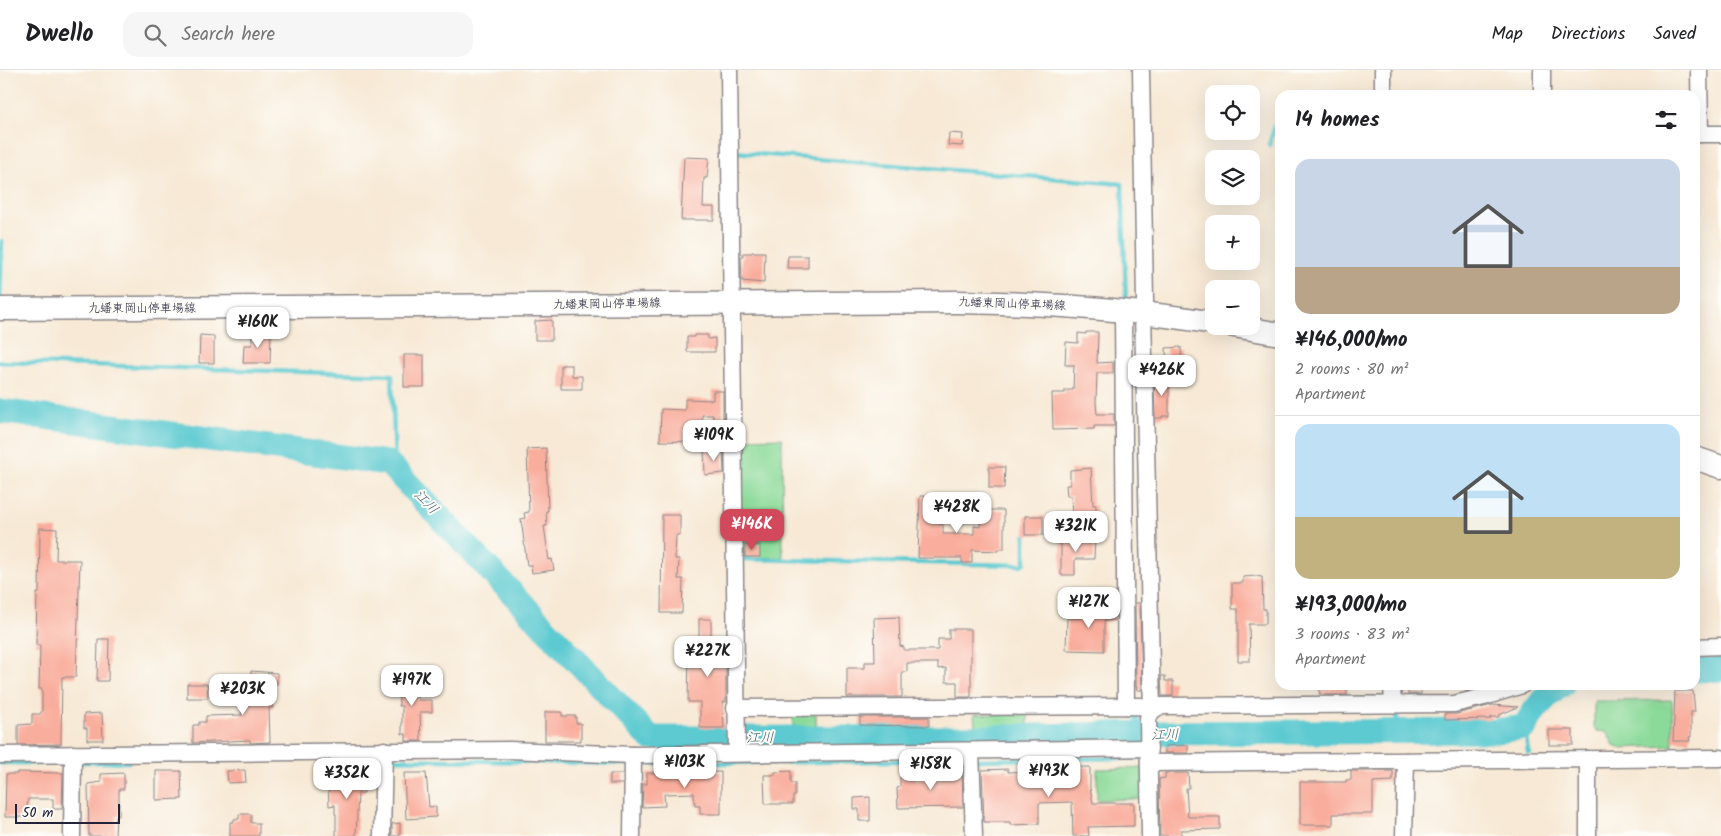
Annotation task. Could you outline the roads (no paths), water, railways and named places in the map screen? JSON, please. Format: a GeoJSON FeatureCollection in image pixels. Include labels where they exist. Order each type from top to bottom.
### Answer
{"type":"FeatureCollection","features":[{"type":"Feature","properties":{"kind":"main road","name":"九蟠東岡山停車場線"},"geometry":{"type":"LineString","coordinates":[[0,309],[1004,302],[1068,305],[1205,322]]}},
{"type":"Feature","properties":{"kind":"main road"},"geometry":{"type":"LineString","coordinates":[[1260,331],[1275,333]]}},
{"type":"Feature","properties":{"kind":"main road"},"geometry":{"type":"LineString","coordinates":[[1700,460],[1721,467]]}},
{"type":"Feature","properties":{"kind":"street"},"geometry":{"type":"LineString","coordinates":[[729,70],[737,753]]}},
{"type":"Feature","properties":{"kind":"street"},"geometry":{"type":"LineString","coordinates":[[1141,70],[1145,301],[1133,312],[1139,710],[1149,751],[1150,836]]}},
{"type":"Feature","properties":{"kind":"street"},"geometry":{"type":"LineString","coordinates":[[1383,70],[1383,90]]}},
{"type":"Feature","properties":{"kind":"street"},"geometry":{"type":"LineString","coordinates":[[1542,70],[1542,90]]}},
{"type":"Feature","properties":{"kind":"street"},"geometry":{"type":"LineString","coordinates":[[1699,70],[1699,90]]}},
{"type":"Feature","properties":{"kind":"street"},"geometry":{"type":"LineString","coordinates":[[1700,131],[1721,134]]}},
{"type":"Feature","properties":{"kind":"street"},"geometry":{"type":"LineString","coordinates":[[1133,312],[1139,710]]}},
{"type":"Feature","properties":{"kind":"street"},"geometry":{"type":"LineString","coordinates":[[1700,647],[1721,646]]}},
{"type":"Feature","properties":{"kind":"street"},"geometry":{"type":"LineString","coordinates":[[1392,690],[1393,704]]}},
{"type":"Feature","properties":{"kind":"street"},"geometry":{"type":"LineString","coordinates":[[738,712],[1139,710],[1160,706],[1454,704],[1484,698],[1507,690]]}},
{"type":"Feature","properties":{"kind":"street"},"geometry":{"type":"LineString","coordinates":[[0,755],[73,760],[384,756],[510,750],[633,762],[737,753],[971,757],[1149,751],[1406,761],[1721,758]]}},
{"type":"Feature","properties":{"kind":"street"},"geometry":{"type":"LineString","coordinates":[[382,836],[384,756]]}},
{"type":"Feature","properties":{"kind":"street"},"geometry":{"type":"LineString","coordinates":[[971,757],[974,836]]}},
{"type":"Feature","properties":{"kind":"street"},"geometry":{"type":"LineString","coordinates":[[1588,759],[1588,836]]}},
{"type":"Feature","properties":{"kind":"street"},"geometry":{"type":"LineString","coordinates":[[72,836],[73,760]]}},
{"type":"Feature","properties":{"kind":"street"},"geometry":{"type":"LineString","coordinates":[[1404,836],[1406,761]]}},
{"type":"Feature","properties":{"kind":"street"},"geometry":{"type":"LineString","coordinates":[[632,836],[631,797],[633,762]]}},
{"type":"Feature","properties":{"kind":"waterway"},"geometry":{"type":"LineString","coordinates":[[1269,145],[1275,126]]}},
{"type":"Feature","properties":{"kind":"waterway"},"geometry":{"type":"LineString","coordinates":[[734,152],[1122,184],[1126,301]]}},
{"type":"Feature","properties":{"kind":"waterway"},"geometry":{"type":"LineString","coordinates":[[0,298],[2,241]]}},
{"type":"Feature","properties":{"kind":"waterway"},"geometry":{"type":"LineString","coordinates":[[0,362],[392,375],[395,470]]}},
{"type":"Feature","properties":{"kind":"waterway","name":"江川"},"geometry":{"type":"LineString","coordinates":[[0,411],[388,463],[650,738],[963,738],[1145,733],[1496,731],[1525,727],[1540,703],[1556,690]]}},
{"type":"Feature","properties":{"kind":"waterway"},"geometry":{"type":"LineString","coordinates":[[738,559],[1022,565],[1025,563],[1025,536]]}},
{"type":"Feature","properties":{"kind":"waterway","name":"江川"},"geometry":{"type":"LineString","coordinates":[[1700,670],[1721,669]]}},
{"type":"Feature","properties":{"kind":"waterway"},"geometry":{"type":"LineString","coordinates":[[1397,710],[1397,732]]}},
{"type":"Feature","properties":{"kind":"waterway"},"geometry":{"type":"LineString","coordinates":[[1131,711],[1134,711],[1141,733]]}},
{"type":"Feature","properties":{"kind":"waterway"},"geometry":{"type":"LineString","coordinates":[[1525,727],[1528,753],[1530,753]]}},
{"type":"Feature","properties":{"kind":"waterway"},"geometry":{"type":"LineString","coordinates":[[636,764],[1137,758]]}},
{"type":"Feature","properties":{"kind":"waterway"},"geometry":{"type":"LineString","coordinates":[[386,759],[629,764]]}},
{"type":"Feature","properties":{"kind":"waterway"},"geometry":{"type":"LineString","coordinates":[[76,762],[129,762]]}},
{"type":"Feature","properties":{"kind":"waterway"},"geometry":{"type":"LineString","coordinates":[[0,763],[69,763]]}}]}
